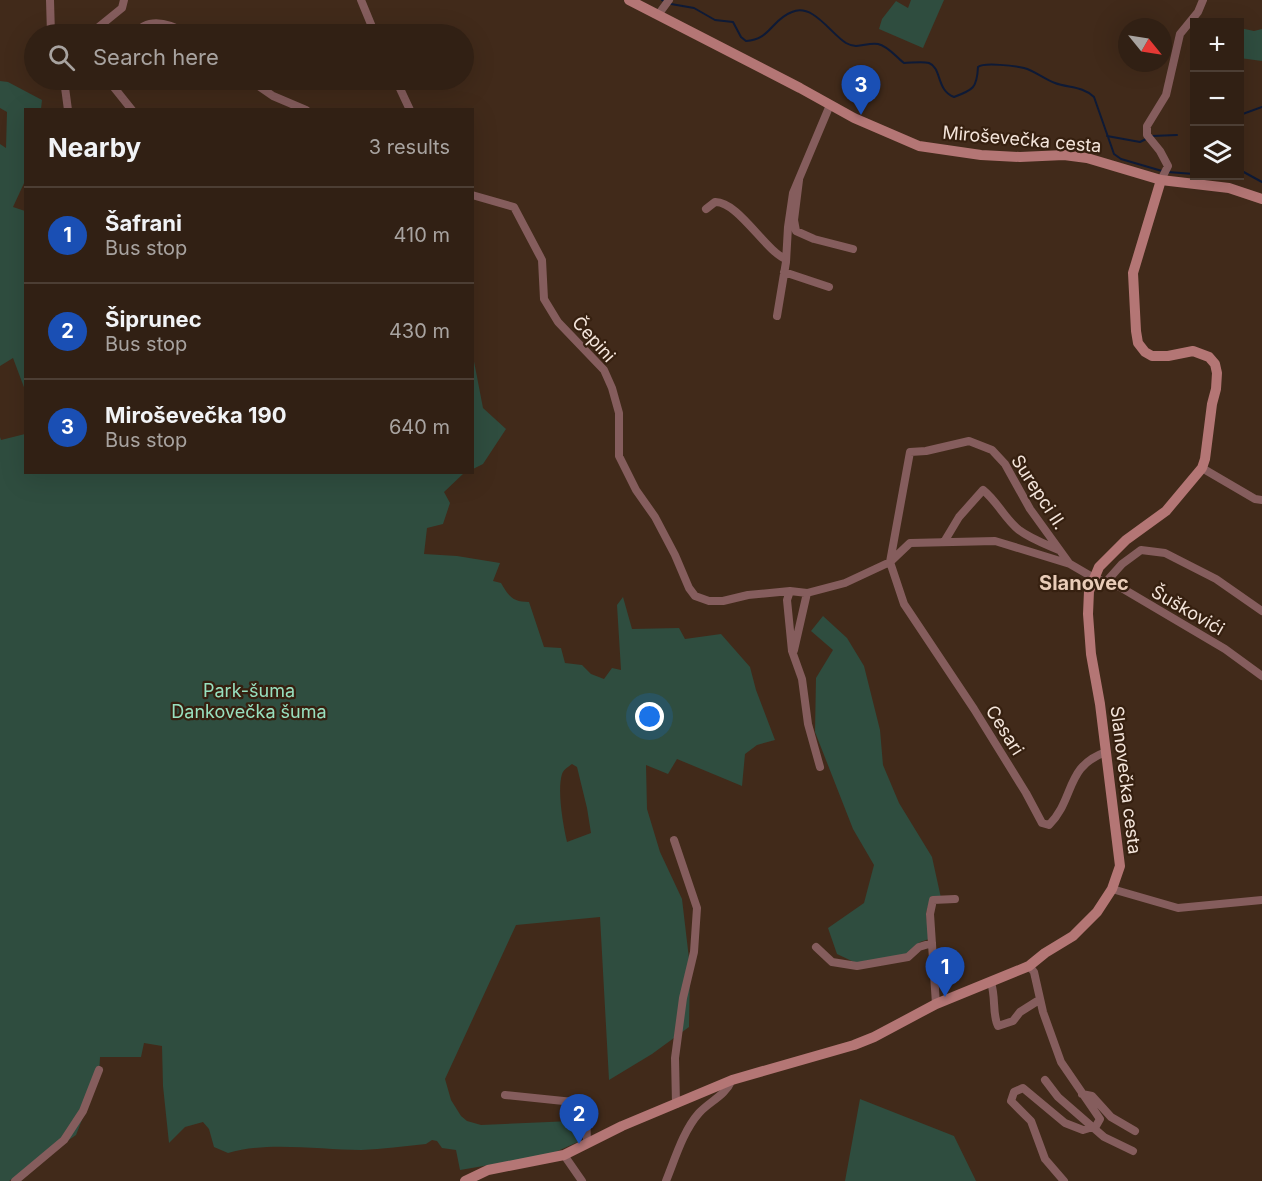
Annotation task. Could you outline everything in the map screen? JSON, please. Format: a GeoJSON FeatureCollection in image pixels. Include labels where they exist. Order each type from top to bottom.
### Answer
{"type":"FeatureCollection","features":[{"type":"Feature","properties":{"kind":"street"},"geometry":{"type":"LineString","coordinates":[[50,0],[51,24]]}},
{"type":"Feature","properties":{"kind":"street"},"geometry":{"type":"LineString","coordinates":[[102,24],[122,8],[124,0]]}},
{"type":"Feature","properties":{"kind":"street"},"geometry":{"type":"LineString","coordinates":[[361,0],[371,24]]}},
{"type":"Feature","properties":{"kind":"street","name":"Miroševečka cesta"},"geometry":{"type":"LineString","coordinates":[[629,0],[830,105],[919,146],[981,155],[1020,157],[1064,155],[1087,158],[1230,188],[1262,199]]}},
{"type":"Feature","properties":{"kind":"street"},"geometry":{"type":"LineString","coordinates":[[1164,174],[1165,159],[1148,137],[1148,123],[1166,95],[1180,34],[1198,12],[1203,0]]}},
{"type":"Feature","properties":{"kind":"street"},"geometry":{"type":"LineString","coordinates":[[657,15],[667,2]]}},
{"type":"Feature","properties":{"kind":"street"},"geometry":{"type":"LineString","coordinates":[[65,90],[68,108]]}},
{"type":"Feature","properties":{"kind":"street"},"geometry":{"type":"LineString","coordinates":[[116,90],[130,108]]}},
{"type":"Feature","properties":{"kind":"street"},"geometry":{"type":"LineString","coordinates":[[264,90],[301,108]]}},
{"type":"Feature","properties":{"kind":"street"},"geometry":{"type":"LineString","coordinates":[[401,90],[409,108]]}},
{"type":"Feature","properties":{"kind":"street"},"geometry":{"type":"LineString","coordinates":[[777,316],[793,193],[830,105]]}},
{"type":"Feature","properties":{"kind":"street","name":"Slanovečka cesta"},"geometry":{"type":"LineString","coordinates":[[465,1181],[488,1170],[564,1155],[587,1142],[732,1080],[854,1045],[874,1037],[936,1004],[1029,966],[1073,936],[1097,912],[1112,889],[1120,866],[1091,654],[1089,591],[1099,567],[1126,540],[1166,511],[1202,468],[1216,389],[1215,364],[1202,353],[1193,351],[1168,356],[1152,356],[1145,352],[1138,343],[1133,273],[1164,174]]}},
{"type":"Feature","properties":{"kind":"street"},"geometry":{"type":"LineString","coordinates":[[799,180],[794,220],[796,231],[814,239],[853,249]]}},
{"type":"Feature","properties":{"kind":"street","name":"Čepini"},"geometry":{"type":"LineString","coordinates":[[474,196],[514,207],[542,260],[544,299],[558,322],[604,370],[619,413],[619,456],[636,490],[655,517],[695,596],[709,601],[723,601],[748,595],[790,591]]}},
{"type":"Feature","properties":{"kind":"street"},"geometry":{"type":"LineString","coordinates":[[706,209],[715,202],[722,203],[752,228],[779,256],[786,259]]}},
{"type":"Feature","properties":{"kind":"street"},"geometry":{"type":"LineString","coordinates":[[784,272],[829,288]]}},
{"type":"Feature","properties":{"kind":"street","name":"Surepci II."},"geometry":{"type":"LineString","coordinates":[[890,562],[910,452],[940,449],[969,441],[992,450],[1005,464],[1030,509],[1070,564]]}},
{"type":"Feature","properties":{"kind":"street"},"geometry":{"type":"LineString","coordinates":[[1202,468],[1255,499],[1262,500]]}},
{"type":"Feature","properties":{"kind":"street"},"geometry":{"type":"LineString","coordinates":[[944,542],[959,517],[983,490],[992,497],[1018,529],[1034,540],[1060,550]]}},
{"type":"Feature","properties":{"kind":"street"},"geometry":{"type":"LineString","coordinates":[[820,767],[808,724],[802,679],[793,654],[787,619],[786,600],[790,591],[807,593],[845,583],[890,562],[910,543],[995,541],[1070,564],[1094,578]]}},
{"type":"Feature","properties":{"kind":"street"},"geometry":{"type":"LineString","coordinates":[[1106,582],[1122,564],[1141,550],[1165,553],[1216,579],[1262,611]]}},
{"type":"Feature","properties":{"kind":"street","name":"Cesari"},"geometry":{"type":"LineString","coordinates":[[890,562],[904,604],[974,709],[1026,792],[1042,823],[1048,825],[1057,816],[1080,767],[1094,756],[1106,752]]}},
{"type":"Feature","properties":{"kind":"street","name":"Šuškovići"},"geometry":{"type":"LineString","coordinates":[[1094,578],[1120,587],[1225,649],[1262,676]]}},
{"type":"Feature","properties":{"kind":"street"},"geometry":{"type":"LineString","coordinates":[[793,654],[807,593]]}},
{"type":"Feature","properties":{"kind":"street"},"geometry":{"type":"LineString","coordinates":[[674,840],[697,908],[694,952],[683,998],[675,1059],[676,1104]]}},
{"type":"Feature","properties":{"kind":"street"},"geometry":{"type":"LineString","coordinates":[[1112,889],[1178,908],[1262,900]]}},
{"type":"Feature","properties":{"kind":"street"},"geometry":{"type":"LineString","coordinates":[[936,1004],[930,914],[933,900],[955,899]]}},
{"type":"Feature","properties":{"kind":"street"},"geometry":{"type":"LineString","coordinates":[[816,947],[832,962],[857,966],[908,957],[920,947],[932,943]]}},
{"type":"Feature","properties":{"kind":"street"},"geometry":{"type":"LineString","coordinates":[[1029,966],[1038,983],[1039,1000],[1061,1062],[1100,1119],[1096,1126],[1083,1130],[1065,1123],[1023,1088],[1014,1092],[1011,1101],[1030,1121],[1045,1160],[1064,1181]]}},
{"type":"Feature","properties":{"kind":"street"},"geometry":{"type":"LineString","coordinates":[[991,983],[995,993],[994,1019],[998,1026],[1013,1022],[1020,1012],[1039,1000]]}},
{"type":"Feature","properties":{"kind":"street"},"geometry":{"type":"LineString","coordinates":[[15,1181],[64,1140],[83,1111],[99,1070]]}},
{"type":"Feature","properties":{"kind":"street"},"geometry":{"type":"LineString","coordinates":[[666,1181],[681,1144],[698,1114],[725,1092],[732,1080]]}},
{"type":"Feature","properties":{"kind":"street"},"geometry":{"type":"LineString","coordinates":[[1045,1080],[1058,1097],[1104,1137],[1133,1151]]}},
{"type":"Feature","properties":{"kind":"street"},"geometry":{"type":"LineString","coordinates":[[1082,1094],[1092,1096],[1111,1117],[1135,1131]]}},
{"type":"Feature","properties":{"kind":"street"},"geometry":{"type":"LineString","coordinates":[[506,1095],[583,1103],[586,1110],[587,1142]]}},
{"type":"Feature","properties":{"kind":"street"},"geometry":{"type":"LineString","coordinates":[[564,1155],[582,1181]]}},
{"type":"Feature","properties":{"kind":"green space"},"geometry":{"type":"Polygon","coordinates":[[[911,0],[944,0],[923,48],[879,29],[882,19],[896,1],[908,8],[911,0]]]}},
{"type":"Feature","properties":{"kind":"green space"},"geometry":{"type":"Polygon","coordinates":[[[1244,29],[1254,31],[1262,29],[1262,61],[1244,59],[1244,29]]]}},
{"type":"Feature","properties":{"kind":"green space"},"geometry":{"type":"Polygon","coordinates":[[[0,81],[8,82],[42,100],[41,108],[24,108],[24,183],[13,207],[24,211],[24,387],[13,358],[0,366],[0,144],[6,148],[7,112],[0,108],[0,81]]]}},
{"type":"Feature","properties":{"kind":"green space"},"geometry":{"type":"Polygon","coordinates":[[[474,361],[483,408],[506,429],[483,464],[474,468],[474,361]]]}},
{"type":"Feature","properties":{"kind":"green space","name":"Park-šuma Dankovečka šuma"},"geometry":{"type":"Polygon","coordinates":[[[24,434],[24,474],[463,474],[444,492],[450,503],[443,524],[427,528],[424,554],[457,556],[500,563],[493,581],[501,583],[515,600],[529,602],[544,647],[561,648],[565,663],[582,665],[591,674],[604,679],[612,668],[621,670],[617,605],[623,597],[632,629],[679,628],[685,639],[721,634],[750,667],[775,740],[757,745],[745,754],[742,786],[677,759],[668,774],[646,765],[647,809],[660,852],[682,899],[690,967],[689,1027],[652,1054],[609,1080],[600,917],[516,925],[445,1079],[451,1100],[467,1121],[481,1125],[572,1121],[578,1126],[582,1140],[549,1155],[460,1170],[456,1150],[442,1148],[437,1141],[432,1140],[426,1144],[369,1150],[260,1147],[228,1153],[214,1147],[209,1129],[203,1122],[185,1127],[169,1143],[163,1086],[162,1046],[144,1043],[141,1057],[100,1057],[99,1076],[76,1135],[9,1181],[0,1181],[0,437],[1,440],[24,434]],[[572,764],[562,774],[560,789],[567,842],[591,833],[577,767],[572,764]]]}},
{"type":"Feature","properties":{"kind":"green space"},"geometry":{"type":"Polygon","coordinates":[[[823,616],[847,638],[864,666],[880,730],[883,765],[899,803],[932,857],[941,898],[931,896],[926,913],[929,939],[920,942],[907,954],[856,963],[837,954],[828,928],[864,903],[874,865],[853,829],[815,732],[816,678],[833,650],[811,631],[823,616]]]}},
{"type":"Feature","properties":{"kind":"green space"},"geometry":{"type":"Polygon","coordinates":[[[860,1099],[954,1136],[976,1181],[845,1181],[860,1099]]]}},
{"type":"Feature","properties":{"kind":"waterway"},"geometry":{"type":"LineString","coordinates":[[662,0],[694,8],[715,20],[733,22],[741,37],[746,41],[760,37],[785,15],[800,10],[807,12],[821,20],[850,45],[878,44],[889,49],[904,63],[929,63],[936,69],[944,89],[954,97],[973,87],[978,67],[1000,65],[1028,69],[1055,83],[1090,93],[1094,97],[1114,154],[1121,159],[1162,171]]}},
{"type":"Feature","properties":{"kind":"waterway"},"geometry":{"type":"LineString","coordinates":[[1244,114],[1262,107]]}},
{"type":"Feature","properties":{"kind":"waterway"},"geometry":{"type":"LineString","coordinates":[[1107,136],[1140,142],[1152,136],[1177,135]]}},
{"type":"Feature","properties":{"kind":"waterway"},"geometry":{"type":"LineString","coordinates":[[1168,172],[1190,174]]}},
{"type":"Feature","properties":{"kind":"waterway"},"geometry":{"type":"LineString","coordinates":[[1244,172],[1262,182]]}},
{"type":"Feature","properties":{"kind":"place","name":"Miroševečka 190"},"geometry":{"type":"Point","coordinates":[861,115]}},
{"type":"Feature","properties":{"kind":"place","name":"Šafrani"},"geometry":{"type":"Point","coordinates":[945,997]}},
{"type":"Feature","properties":{"kind":"place","name":"Šiprunec"},"geometry":{"type":"Point","coordinates":[579,1144]}},
{"type":"Feature","properties":{"kind":"district","name":"Slanovec"},"geometry":{"type":"Point","coordinates":[1084,583]}}]}
